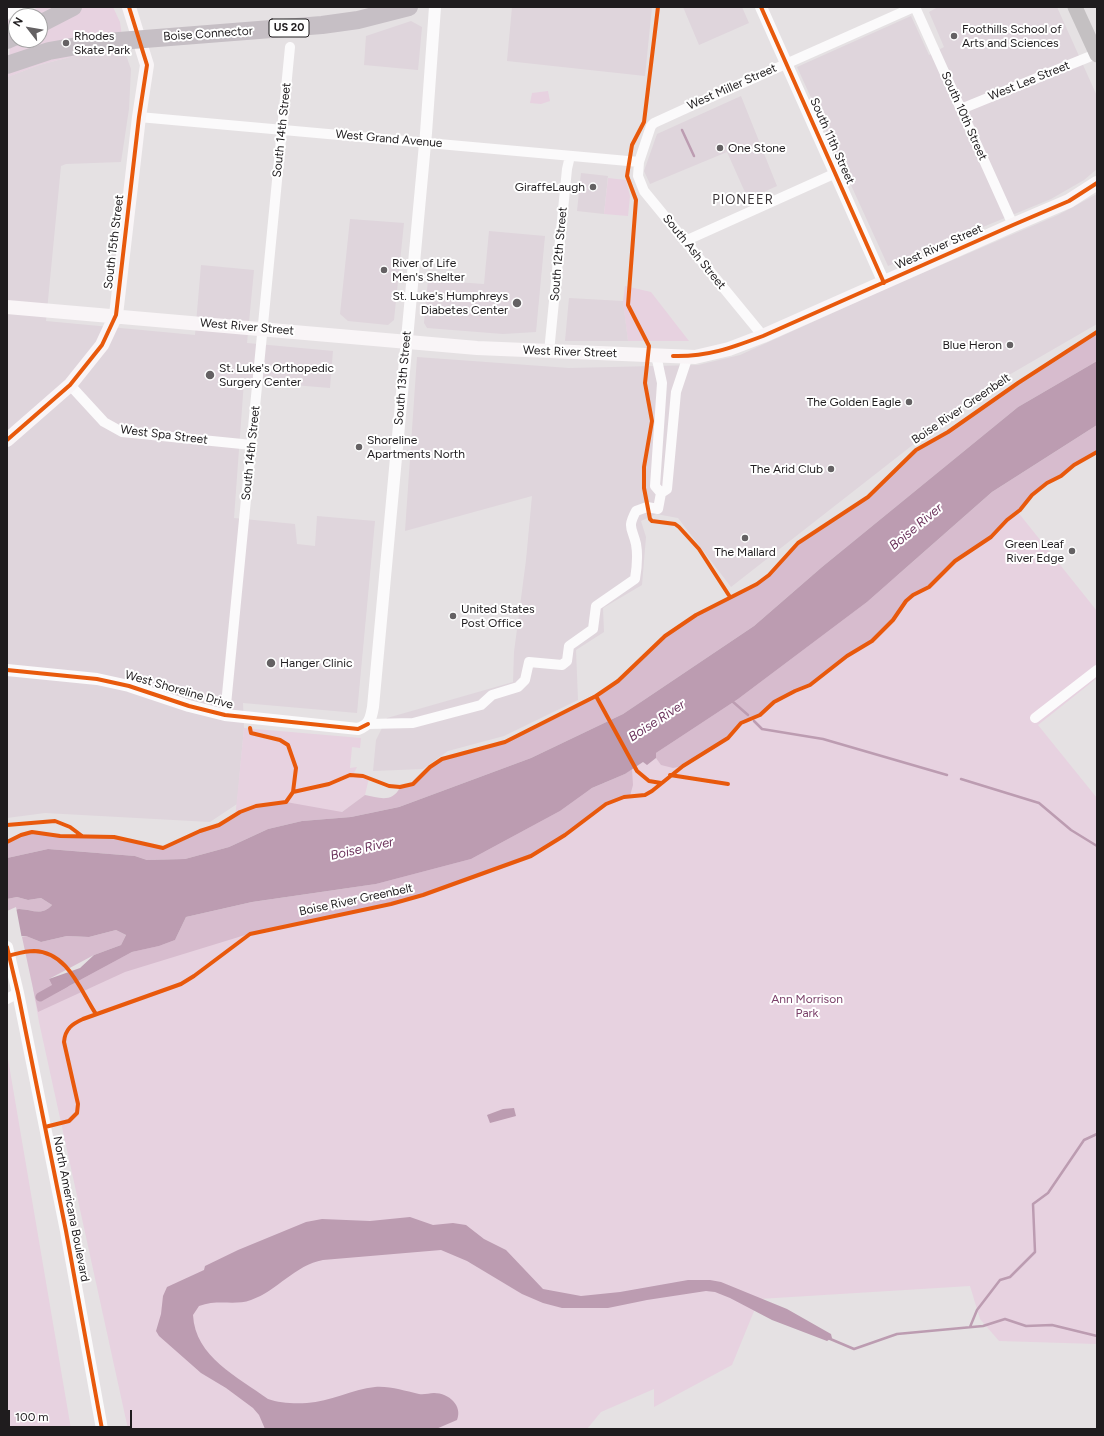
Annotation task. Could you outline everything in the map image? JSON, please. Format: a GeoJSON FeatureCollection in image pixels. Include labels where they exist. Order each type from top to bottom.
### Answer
{"type":"FeatureCollection","features":[{"type":"Feature","properties":{"kind":"highway"},"geometry":{"type":"LineString","coordinates":[[48,20],[73,7]]}},
{"type":"Feature","properties":{"kind":"highway","name":"Boise Connector"},"geometry":{"type":"LineString","coordinates":[[7,65],[28,57],[70,46],[167,36],[322,25],[358,20],[409,7]]}},
{"type":"Feature","properties":{"kind":"main road","name":"South 15th Street"},"geometry":{"type":"LineString","coordinates":[[7,440],[70,385],[102,345],[116,316],[139,117],[147,65],[129,7]]}},
{"type":"Feature","properties":{"kind":"main road"},"geometry":{"type":"LineString","coordinates":[[1075,7],[1097,55]]}},
{"type":"Feature","properties":{"kind":"main road","name":"West River Street"},"geometry":{"type":"LineString","coordinates":[[7,307],[263,328],[477,348],[695,357],[729,349],[763,336],[1069,201],[1097,183]]}},
{"type":"Feature","properties":{"kind":"street"},"geometry":{"type":"LineString","coordinates":[[7,13],[21,7]]}},
{"type":"Feature","properties":{"kind":"street","name":"South 13th Street"},"geometry":{"type":"LineString","coordinates":[[368,724],[371,719],[373,707],[406,342],[426,143],[435,7]]}},
{"type":"Feature","properties":{"kind":"street","name":"South 11th Street"},"geometry":{"type":"LineString","coordinates":[[761,7],[884,283]]}},
{"type":"Feature","properties":{"kind":"street","name":"West Miller Street"},"geometry":{"type":"LineString","coordinates":[[639,162],[654,123],[914,7]]}},
{"type":"Feature","properties":{"kind":"street","name":"South 10th Street"},"geometry":{"type":"LineString","coordinates":[[914,7],[1013,225]]}},
{"type":"Feature","properties":{"kind":"street","name":"South 14th Street"},"geometry":{"type":"LineString","coordinates":[[225,716],[290,47]]}},
{"type":"Feature","properties":{"kind":"street","name":"West Lee Street"},"geometry":{"type":"LineString","coordinates":[[961,109],[1097,55]]}},
{"type":"Feature","properties":{"kind":"street","name":"West Grand Avenue"},"geometry":{"type":"LineString","coordinates":[[139,117],[639,162]]}},
{"type":"Feature","properties":{"kind":"street","name":"South 12th Street"},"geometry":{"type":"LineString","coordinates":[[549,352],[567,169],[570,156]]}},
{"type":"Feature","properties":{"kind":"street","name":"South Ash Street"},"geometry":{"type":"LineString","coordinates":[[639,162],[638,176],[644,191],[763,336]]}},
{"type":"Feature","properties":{"kind":"street"},"geometry":{"type":"LineString","coordinates":[[684,241],[836,173]]}},
{"type":"Feature","properties":{"kind":"street"},"geometry":{"type":"LineString","coordinates":[[656,355],[662,383],[655,486],[661,493]]}},
{"type":"Feature","properties":{"kind":"street"},"geometry":{"type":"LineString","coordinates":[[368,724],[413,723],[481,705],[492,695],[518,687],[524,680],[529,662],[562,665],[567,660],[569,646],[593,629],[596,606],[635,579],[637,560],[636,543],[630,531],[631,520],[636,511],[642,508],[658,509],[661,493],[667,489],[676,392],[688,356]]}},
{"type":"Feature","properties":{"kind":"street","name":"West Spa Street"},"geometry":{"type":"LineString","coordinates":[[70,385],[104,422],[122,432],[252,445]]}},
{"type":"Feature","properties":{"kind":"street","name":"West Shoreline Drive"},"geometry":{"type":"LineString","coordinates":[[7,670],[97,679],[129,686],[225,716],[358,729],[368,724]]}},
{"type":"Feature","properties":{"kind":"street"},"geometry":{"type":"LineString","coordinates":[[1035,718],[1097,670]]}},
{"type":"Feature","properties":{"kind":"street","name":"North Americana Boulevard"},"geometry":{"type":"LineString","coordinates":[[7,947],[18,993],[66,1231],[102,1429]]}},
{"type":"Feature","properties":{"kind":"street"},"geometry":{"type":"LineString","coordinates":[[7,999],[18,993]]}},
{"type":"Feature","properties":{"kind":"shaded area"},"geometry":{"type":"Polygon","coordinates":[[[512,7],[652,7],[645,76],[507,61],[512,7]]]}},
{"type":"Feature","properties":{"kind":"shaded area"},"geometry":{"type":"Polygon","coordinates":[[[683,7],[742,7],[749,23],[699,45],[683,7]]]}},
{"type":"Feature","properties":{"kind":"shaded area"},"geometry":{"type":"Polygon","coordinates":[[[938,7],[1057,7],[1097,96],[1097,169],[1084,180],[1051,199],[888,266],[797,67],[911,16],[929,55],[944,47],[929,12],[938,7]]]}},
{"type":"Feature","properties":{"kind":"shaded area"},"geometry":{"type":"Polygon","coordinates":[[[411,21],[422,27],[418,70],[364,65],[366,36],[411,21]]]}},
{"type":"Feature","properties":{"kind":"shaded area"},"geometry":{"type":"Polygon","coordinates":[[[124,50],[131,69],[129,109],[121,162],[66,164],[61,166],[46,321],[195,335],[201,265],[254,270],[247,343],[333,351],[330,388],[244,381],[234,518],[295,524],[297,544],[315,546],[317,516],[375,521],[357,713],[243,703],[244,728],[237,804],[210,822],[45,813],[7,818],[7,77],[39,65],[74,56],[124,50]]]}},
{"type":"Feature","properties":{"kind":"shaded area","name":"One Stone"},"geometry":{"type":"Polygon","coordinates":[[[741,96],[777,186],[748,199],[727,152],[650,184],[644,171],[657,134],[741,96]]]}},
{"type":"Feature","properties":{"kind":"shaded area","name":"GiraffeLaugh"},"geometry":{"type":"Polygon","coordinates":[[[581,173],[608,176],[604,214],[577,211],[581,173]]]}},
{"type":"Feature","properties":{"kind":"shaded area"},"geometry":{"type":"Polygon","coordinates":[[[1097,194],[1097,324],[983,390],[731,587],[678,518],[656,514],[641,521],[646,537],[642,585],[603,608],[604,632],[576,650],[578,700],[504,736],[448,751],[423,769],[373,771],[376,740],[387,718],[513,682],[514,652],[526,560],[532,496],[405,531],[417,357],[569,368],[698,365],[740,355],[885,289],[1058,215],[1097,194]]]}},
{"type":"Feature","properties":{"kind":"shaded area"},"geometry":{"type":"Polygon","coordinates":[[[350,219],[404,223],[394,320],[388,325],[348,321],[340,314],[350,219]]]}},
{"type":"Feature","properties":{"kind":"shaded area"},"geometry":{"type":"Polygon","coordinates":[[[489,231],[545,236],[536,332],[503,334],[427,328],[424,323],[428,280],[484,284],[489,231]]]}},
{"type":"Feature","properties":{"kind":"shaded area"},"geometry":{"type":"Polygon","coordinates":[[[569,298],[623,301],[628,341],[565,341],[569,298]]]}},
{"type":"Feature","properties":{"kind":"shaded area"},"geometry":{"type":"Polygon","coordinates":[[[1097,332],[1097,361],[1018,407],[822,567],[754,626],[623,714],[531,758],[399,807],[351,817],[302,821],[268,829],[229,847],[185,859],[147,860],[135,856],[48,849],[7,858],[7,842],[21,835],[32,832],[60,836],[114,837],[163,848],[200,831],[219,825],[240,812],[256,806],[286,802],[342,812],[365,795],[385,798],[394,795],[400,787],[413,784],[430,767],[442,759],[459,753],[505,742],[596,696],[618,681],[665,636],[696,615],[757,584],[769,575],[798,543],[868,497],[916,450],[948,432],[1018,383],[1097,332]]]}},
{"type":"Feature","properties":{"kind":"shaded area"},"geometry":{"type":"Polygon","coordinates":[[[1097,425],[1097,452],[1074,465],[1061,476],[1047,483],[1032,495],[1020,510],[1007,520],[991,537],[955,561],[929,587],[913,595],[906,601],[884,631],[872,641],[847,656],[822,677],[774,702],[760,715],[741,723],[728,738],[683,766],[673,768],[661,765],[656,758],[656,753],[738,699],[867,602],[992,492],[1097,425]]]}},
{"type":"Feature","properties":{"kind":"shaded area"},"geometry":{"type":"Polygon","coordinates":[[[632,769],[633,785],[630,796],[606,804],[565,835],[523,859],[413,899],[255,932],[125,972],[38,1012],[22,937],[26,936],[41,942],[67,936],[89,937],[116,930],[126,935],[121,945],[94,955],[49,979],[56,993],[132,952],[159,946],[175,940],[186,917],[252,902],[376,884],[471,859],[560,811],[592,788],[625,774],[632,769]]]}},
{"type":"Feature","properties":{"kind":"shaded area"},"geometry":{"type":"Polygon","coordinates":[[[17,897],[28,900],[41,898],[52,905],[48,909],[40,912],[16,909],[7,913],[7,899],[17,897]]]}},
{"type":"Feature","properties":{"kind":"green space","name":"Rhodes Skate Park"},"geometry":{"type":"Polygon","coordinates":[[[113,7],[120,22],[124,50],[74,56],[39,65],[8,77],[10,48],[48,48],[48,8],[37,8],[113,7]]]}},
{"type":"Feature","properties":{"kind":"green space","name":"Rhodes Skate Park"},"geometry":{"type":"Polygon","coordinates":[[[8,21],[8,42],[7,40],[8,21]]]}},
{"type":"Feature","properties":{"kind":"green space"},"geometry":{"type":"Polygon","coordinates":[[[548,91],[550,101],[541,104],[530,103],[532,93],[548,91]]]}},
{"type":"Feature","properties":{"kind":"green space"},"geometry":{"type":"Polygon","coordinates":[[[608,178],[626,180],[630,196],[628,216],[604,214],[608,178]]]}},
{"type":"Feature","properties":{"kind":"green space"},"geometry":{"type":"Polygon","coordinates":[[[625,286],[651,292],[689,341],[628,341],[623,301],[625,286]]]}},
{"type":"Feature","properties":{"kind":"green space","name":"Ann Morrison Park"},"geometry":{"type":"Polygon","coordinates":[[[1005,496],[1097,611],[1097,678],[1038,725],[1097,798],[1097,1344],[999,1341],[980,1319],[970,1286],[759,1299],[732,1365],[654,1407],[654,1389],[601,1412],[587,1429],[128,1429],[33,989],[50,980],[297,897],[376,884],[625,774],[643,762],[647,764],[656,758],[656,753],[1005,496]]]}},
{"type":"Feature","properties":{"kind":"green space"},"geometry":{"type":"Polygon","coordinates":[[[244,728],[361,738],[360,748],[352,747],[350,768],[357,767],[353,775],[369,778],[365,795],[342,812],[235,819],[244,728]]]}},
{"type":"Feature","properties":{"kind":"green space"},"geometry":{"type":"Polygon","coordinates":[[[7,1053],[71,1429],[7,1429],[7,1053]]]}},
{"type":"Feature","properties":{"kind":"water","name":"Boise River"},"geometry":{"type":"Polygon","coordinates":[[[1097,361],[1097,425],[992,492],[867,602],[738,699],[656,753],[656,758],[647,765],[643,762],[625,774],[592,788],[560,811],[471,859],[376,884],[252,902],[186,917],[175,940],[159,946],[132,952],[56,993],[49,979],[80,968],[94,955],[121,945],[126,935],[116,930],[89,937],[67,936],[41,942],[26,936],[7,937],[7,913],[16,909],[40,912],[48,909],[52,905],[41,898],[28,900],[17,897],[7,899],[7,858],[48,849],[135,856],[147,860],[185,859],[229,847],[268,829],[302,821],[351,817],[399,807],[531,758],[623,714],[754,626],[822,567],[1018,407],[1097,361]]]}},
{"type":"Feature","properties":{"kind":"water"},"geometry":{"type":"Polygon","coordinates":[[[514,1108],[516,1116],[490,1123],[487,1115],[503,1109],[514,1108]]]}},
{"type":"Feature","properties":{"kind":"water"},"geometry":{"type":"Polygon","coordinates":[[[410,1217],[433,1225],[453,1223],[466,1225],[484,1239],[506,1250],[543,1289],[581,1296],[620,1292],[688,1280],[710,1280],[721,1282],[787,1309],[831,1334],[832,1338],[827,1341],[772,1320],[730,1298],[715,1292],[706,1291],[647,1300],[608,1308],[562,1308],[543,1303],[522,1294],[467,1261],[441,1250],[323,1260],[295,1272],[269,1291],[251,1300],[245,1302],[213,1303],[199,1306],[193,1315],[196,1330],[201,1343],[220,1364],[268,1399],[292,1403],[316,1402],[366,1388],[387,1387],[419,1394],[434,1393],[445,1395],[456,1405],[458,1410],[457,1420],[436,1429],[265,1429],[259,1415],[253,1408],[226,1388],[201,1373],[159,1336],[156,1331],[161,1314],[163,1296],[167,1287],[204,1270],[205,1266],[238,1250],[306,1222],[322,1219],[370,1221],[410,1217]]]}},
{"type":"Feature","properties":{"kind":"pier"},"geometry":{"type":"Polygon","coordinates":[[[16,907],[22,939],[7,939],[7,911],[16,907]]]}},
{"type":"Feature","properties":{"kind":"waterway"},"geometry":{"type":"LineString","coordinates":[[682,130],[694,156]]}},
{"type":"Feature","properties":{"kind":"waterway"},"geometry":{"type":"LineString","coordinates":[[732,701],[748,715]]}},
{"type":"Feature","properties":{"kind":"waterway"},"geometry":{"type":"LineString","coordinates":[[754,721],[762,729],[823,739],[947,775]]}},
{"type":"Feature","properties":{"kind":"waterway"},"geometry":{"type":"LineString","coordinates":[[961,779],[1039,803],[1071,830],[1097,846]]}},
{"type":"Feature","properties":{"kind":"waterway"},"geometry":{"type":"LineString","coordinates":[[40,997],[65,983]]}},
{"type":"Feature","properties":{"kind":"waterway"},"geometry":{"type":"LineString","coordinates":[[970,1327],[977,1310],[1000,1280],[1010,1277],[1035,1252],[1033,1204],[1048,1193],[1084,1140],[1097,1134]]}},
{"type":"Feature","properties":{"kind":"waterway"},"geometry":{"type":"LineString","coordinates":[[828,1338],[854,1349],[897,1334],[983,1326],[1005,1319],[1026,1326],[1052,1325],[1097,1336]]}},
{"type":"Feature","properties":{"kind":"cycle path"},"geometry":{"type":"LineString","coordinates":[[7,440],[70,385],[102,345],[116,315],[139,117],[147,65],[129,7]]}},
{"type":"Feature","properties":{"kind":"cycle path"},"geometry":{"type":"LineString","coordinates":[[658,7],[644,122],[632,145],[627,176],[636,200],[628,305],[649,346],[645,383],[652,421],[644,467],[644,488],[650,519],[652,521],[675,524],[679,527],[699,549],[730,597]]}},
{"type":"Feature","properties":{"kind":"cycle path"},"geometry":{"type":"LineString","coordinates":[[761,7],[884,283]]}},
{"type":"Feature","properties":{"kind":"cycle path"},"geometry":{"type":"LineString","coordinates":[[673,356],[697,355],[719,351],[763,336],[1069,201],[1097,183]]}},
{"type":"Feature","properties":{"kind":"cycle path","name":"Boise River Greenbelt"},"geometry":{"type":"LineString","coordinates":[[596,696],[618,681],[665,636],[696,615],[757,584],[769,575],[798,543],[868,497],[916,450],[948,432],[1018,383],[1097,332]]}},
{"type":"Feature","properties":{"kind":"cycle path","name":"Boise River Greenbelt"},"geometry":{"type":"LineString","coordinates":[[45,1127],[69,1121],[77,1113],[78,1104],[64,1042],[68,1030],[76,1023],[83,1019],[181,984],[250,934],[391,904],[423,895],[531,856],[565,835],[606,804],[624,797],[645,795],[683,766],[728,738],[741,723],[760,715],[774,702],[810,685],[847,656],[872,641],[893,620],[906,601],[913,595],[929,587],[955,561],[991,537],[1007,520],[1020,510],[1032,495],[1047,483],[1061,476],[1074,465],[1097,452]]}},
{"type":"Feature","properties":{"kind":"cycle path"},"geometry":{"type":"LineString","coordinates":[[7,670],[97,679],[129,686],[189,706],[225,715],[358,729],[368,724]]}},
{"type":"Feature","properties":{"kind":"cycle path"},"geometry":{"type":"LineString","coordinates":[[293,792],[329,784],[350,775],[363,776],[389,786],[400,787],[413,784],[430,767],[442,759],[505,742],[596,696],[637,771],[649,781],[661,783]]}},
{"type":"Feature","properties":{"kind":"cycle path"},"geometry":{"type":"LineString","coordinates":[[7,842],[21,835],[32,832],[60,836],[114,837],[163,848],[200,831],[219,825],[240,812],[256,806],[286,802],[293,792],[296,768],[288,745],[280,740],[251,733],[250,728]]}},
{"type":"Feature","properties":{"kind":"cycle path"},"geometry":{"type":"LineString","coordinates":[[670,775],[728,784]]}},
{"type":"Feature","properties":{"kind":"cycle path"},"geometry":{"type":"LineString","coordinates":[[7,825],[55,821],[70,827],[82,836]]}},
{"type":"Feature","properties":{"kind":"cycle path"},"geometry":{"type":"LineString","coordinates":[[7,947],[18,993],[66,1231],[102,1429]]}},
{"type":"Feature","properties":{"kind":"cycle path"},"geometry":{"type":"LineString","coordinates":[[7,956],[34,951],[46,953],[56,958],[72,974],[96,1014]]}},
{"type":"Feature","properties":{"kind":"place","name":"Foothills School of Arts and Sciences"},"geometry":{"type":"Point","coordinates":[954,36]}},
{"type":"Feature","properties":{"kind":"place","name":"Rhodes Skate Park"},"geometry":{"type":"Point","coordinates":[66,43]}},
{"type":"Feature","properties":{"kind":"place","name":"One Stone"},"geometry":{"type":"Point","coordinates":[720,148]}},
{"type":"Feature","properties":{"kind":"place","name":"GiraffeLaugh"},"geometry":{"type":"Point","coordinates":[593,187]}},
{"type":"Feature","properties":{"kind":"place","name":"River of Life Men's Shelter"},"geometry":{"type":"Point","coordinates":[384,270]}},
{"type":"Feature","properties":{"kind":"place","name":"St. Luke's Humphreys Diabetes Center"},"geometry":{"type":"Point","coordinates":[517,303]}},
{"type":"Feature","properties":{"kind":"place","name":"Blue Heron"},"geometry":{"type":"Point","coordinates":[1010,345]}},
{"type":"Feature","properties":{"kind":"place","name":"St. Luke's Orthopedic Surgery Center"},"geometry":{"type":"Point","coordinates":[210,375]}},
{"type":"Feature","properties":{"kind":"place","name":"The Golden Eagle"},"geometry":{"type":"Point","coordinates":[909,402]}},
{"type":"Feature","properties":{"kind":"place","name":"Shoreline Apartments North"},"geometry":{"type":"Point","coordinates":[359,447]}},
{"type":"Feature","properties":{"kind":"place","name":"The Arid Club"},"geometry":{"type":"Point","coordinates":[831,469]}},
{"type":"Feature","properties":{"kind":"place","name":"The Mallard"},"geometry":{"type":"Point","coordinates":[745,538]}},
{"type":"Feature","properties":{"kind":"place","name":"Green Leaf River Edge"},"geometry":{"type":"Point","coordinates":[1072,551]}},
{"type":"Feature","properties":{"kind":"place","name":"United States Post Office"},"geometry":{"type":"Point","coordinates":[453,616]}},
{"type":"Feature","properties":{"kind":"place","name":"Hanger Clinic"},"geometry":{"type":"Point","coordinates":[271,663]}},
{"type":"Feature","properties":{"kind":"district","name":"PIONEER"},"geometry":{"type":"Point","coordinates":[743,200]}}]}
